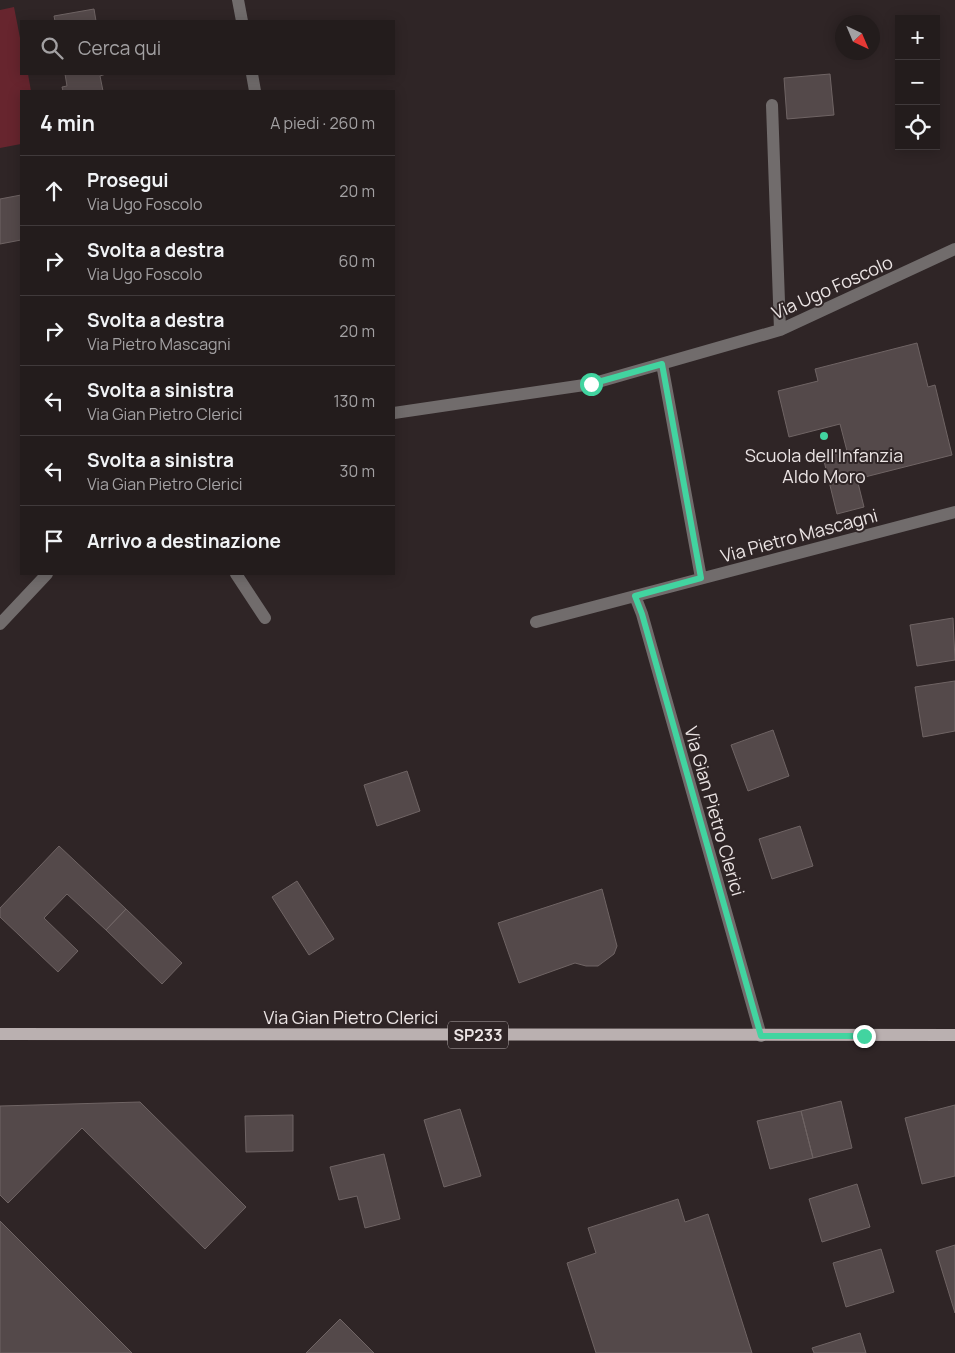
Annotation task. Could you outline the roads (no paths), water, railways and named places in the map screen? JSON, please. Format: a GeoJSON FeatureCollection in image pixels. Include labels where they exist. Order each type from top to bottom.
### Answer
{"type":"FeatureCollection","features":[{"type":"Feature","properties":{"kind":"main road","name":"Via Gian Pietro Clerici"},"geometry":{"type":"LineString","coordinates":[[0,1034],[955,1035]]}},
{"type":"Feature","properties":{"kind":"street"},"geometry":{"type":"LineString","coordinates":[[238,0],[242,20]]}},
{"type":"Feature","properties":{"kind":"street"},"geometry":{"type":"LineString","coordinates":[[252,75],[256,90]]}},
{"type":"Feature","properties":{"kind":"street"},"geometry":{"type":"LineString","coordinates":[[772,105],[780,330]]}},
{"type":"Feature","properties":{"kind":"street","name":"Via Ugo Foscolo"},"geometry":{"type":"LineString","coordinates":[[395,413],[591,384],[780,330],[955,249]]}},
{"type":"Feature","properties":{"kind":"street"},"geometry":{"type":"LineString","coordinates":[[662,364],[701,578]]}},
{"type":"Feature","properties":{"kind":"street","name":"Via Pietro Mascagni"},"geometry":{"type":"LineString","coordinates":[[536,622],[955,512]]}},
{"type":"Feature","properties":{"kind":"street"},"geometry":{"type":"LineString","coordinates":[[0,624],[46,575]]}},
{"type":"Feature","properties":{"kind":"street"},"geometry":{"type":"LineString","coordinates":[[237,575],[264,618]]}},
{"type":"Feature","properties":{"kind":"street","name":"Via Gian Pietro Clerici"},"geometry":{"type":"LineString","coordinates":[[635,596],[642,614],[761,1036]]}},
{"type":"Feature","properties":{"kind":"place","name":"Scuola dell'Infanzia Aldo Moro"},"geometry":{"type":"Point","coordinates":[824,436]}}]}
